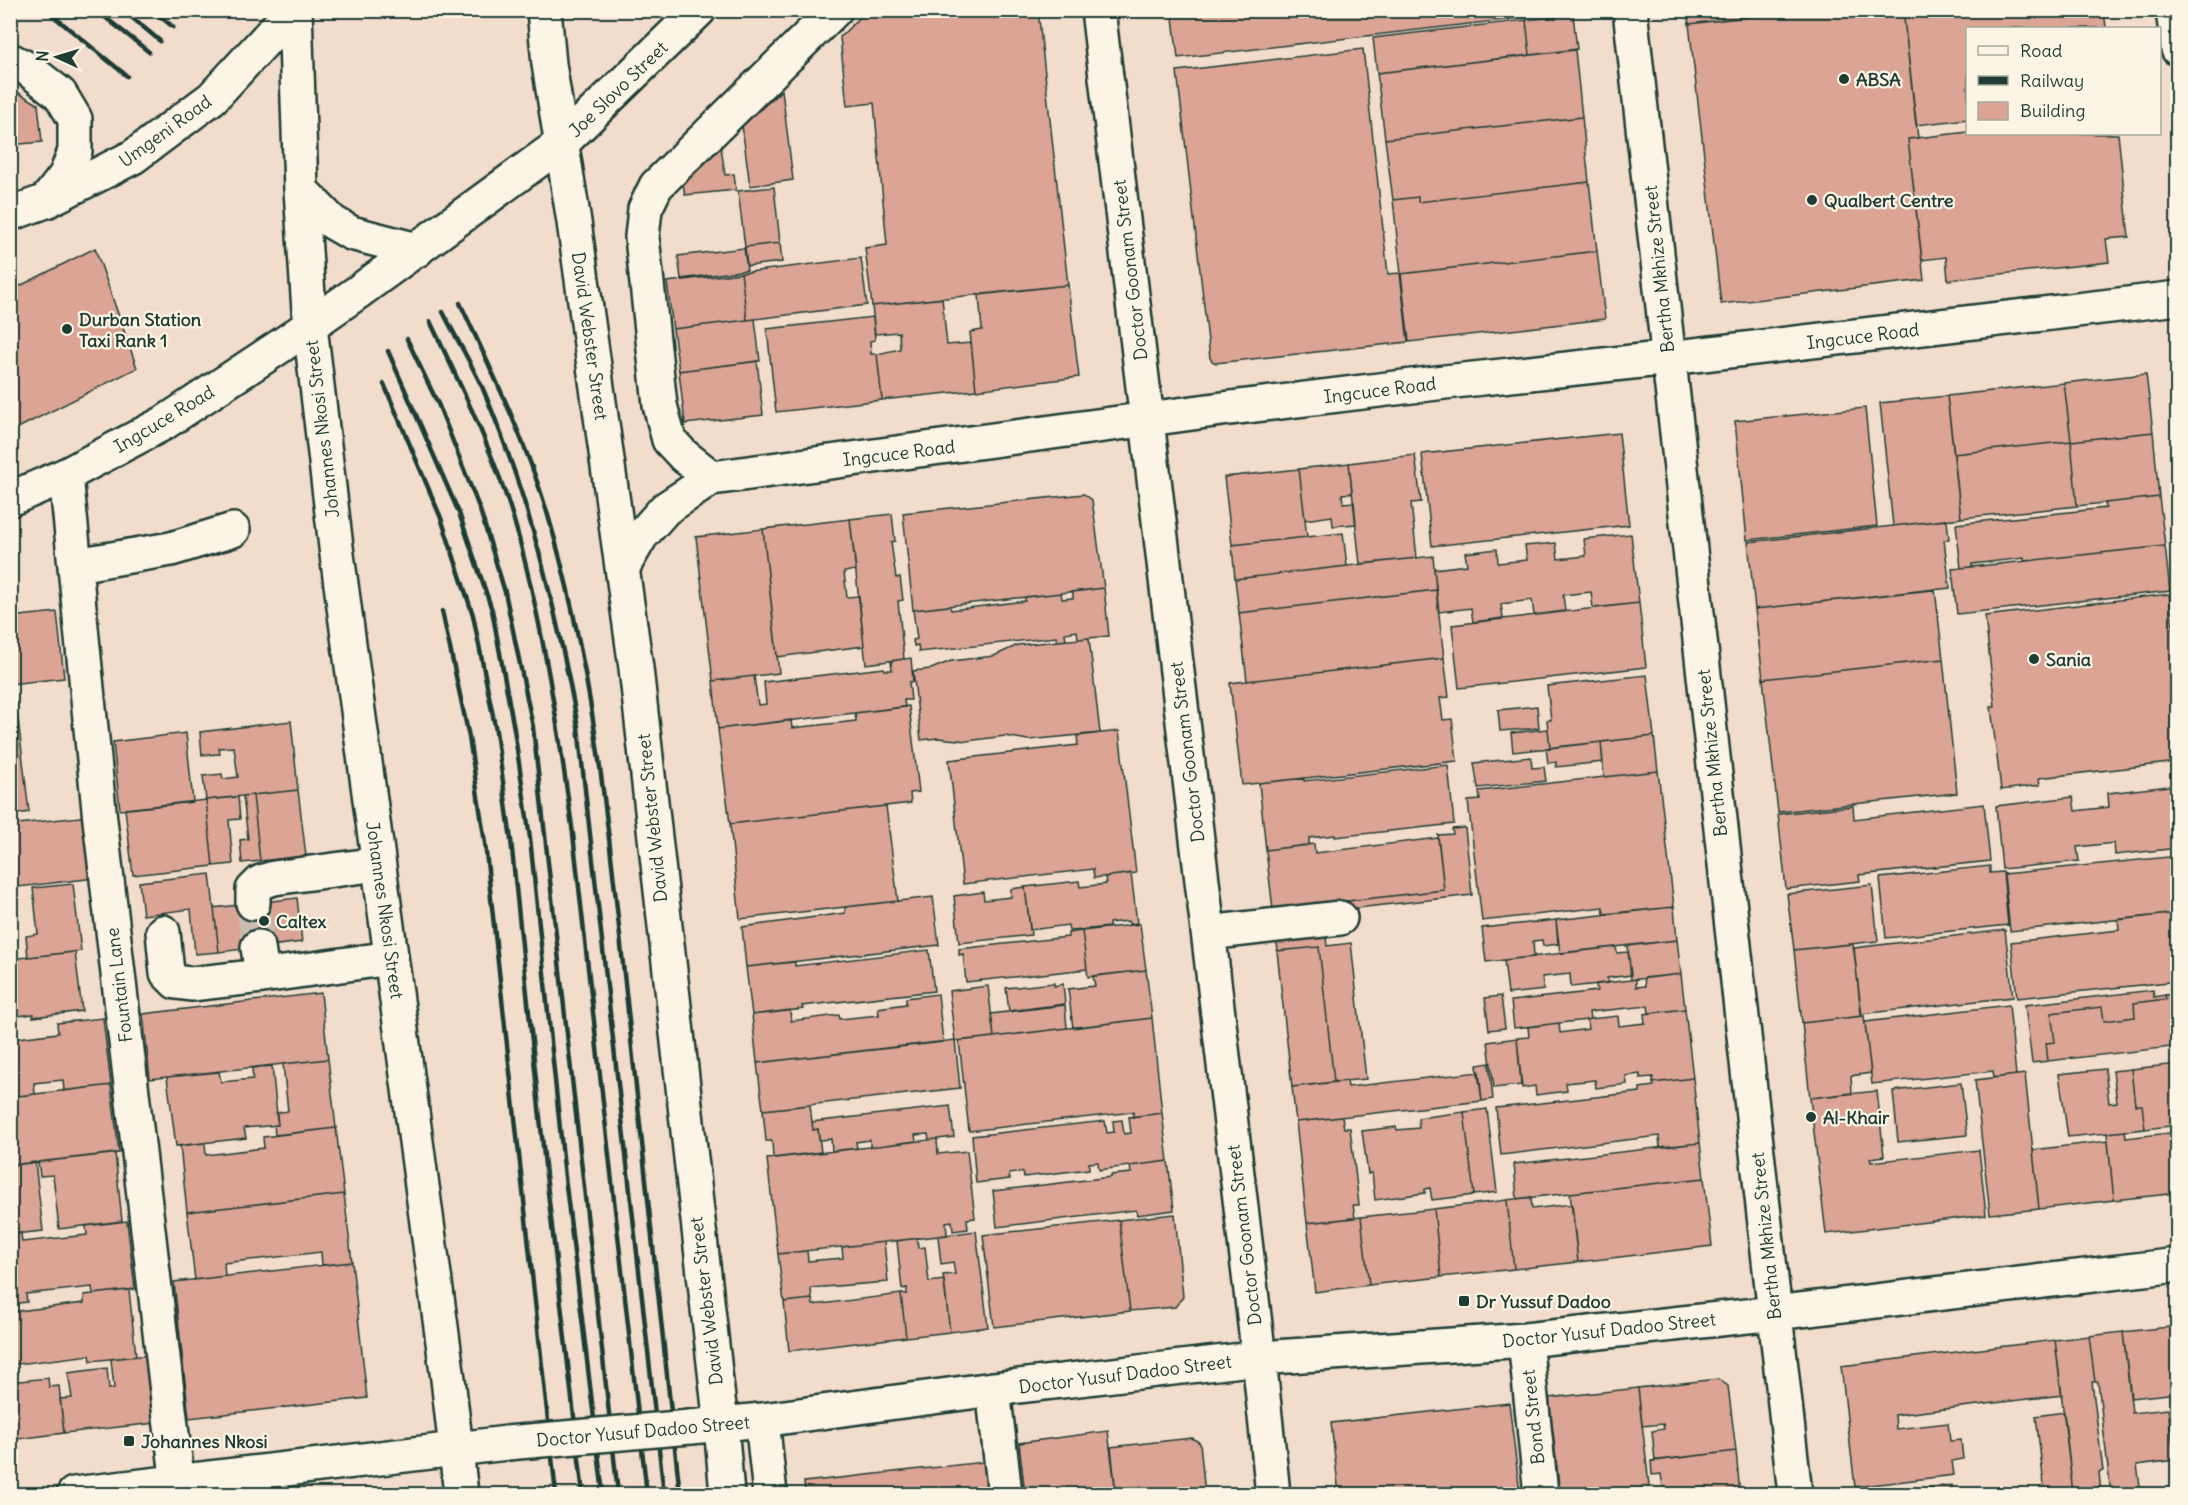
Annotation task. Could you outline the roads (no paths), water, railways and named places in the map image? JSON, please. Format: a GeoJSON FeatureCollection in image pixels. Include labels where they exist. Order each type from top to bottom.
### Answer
{"type":"FeatureCollection","features":[{"type":"Feature","properties":{"kind":"main road","name":"Johannes Nkosi Street"},"geometry":{"type":"LineString","coordinates":[[294,10],[301,190],[310,326],[336,548],[461,1494]]}},
{"type":"Feature","properties":{"kind":"main road","name":"Umgeni Road"},"geometry":{"type":"LineString","coordinates":[[10,214],[46,201],[133,157],[212,98],[294,10]]}},
{"type":"Feature","properties":{"kind":"main road","name":"David Webster Street"},"geometry":{"type":"LineString","coordinates":[[544,10],[549,64],[636,668],[705,1426],[727,1492]]}},
{"type":"Feature","properties":{"kind":"main road"},"geometry":{"type":"LineString","coordinates":[[712,478],[684,456],[669,440],[660,405],[642,237],[645,208],[656,186],[835,10]]}},
{"type":"Feature","properties":{"kind":"main road","name":"Doctor Goonam Street"},"geometry":{"type":"LineString","coordinates":[[1098,10],[1259,1358],[1273,1494]]}},
{"type":"Feature","properties":{"kind":"main road","name":"Bertha Mkhize Street"},"geometry":{"type":"LineString","coordinates":[[1630,10],[1795,1494]]}},
{"type":"Feature","properties":{"kind":"main road"},"geometry":{"type":"LineString","coordinates":[[2173,10],[2178,49]]}},
{"type":"Feature","properties":{"kind":"main road","name":"Joe Slovo Street"},"geometry":{"type":"LineString","coordinates":[[417,250],[562,143],[694,12]]}},
{"type":"Feature","properties":{"kind":"main road"},"geometry":{"type":"LineString","coordinates":[[10,60],[28,69],[60,93],[75,119],[75,151],[66,175],[46,201]]}},
{"type":"Feature","properties":{"kind":"main road"},"geometry":{"type":"LineString","coordinates":[[301,190],[332,222],[351,233],[417,250]]}},
{"type":"Feature","properties":{"kind":"main road","name":"Ingcuce Road"},"geometry":{"type":"LineString","coordinates":[[10,499],[66,475],[164,423],[310,326],[417,250]]}},
{"type":"Feature","properties":{"kind":"main road","name":"Ingcuce Road"},"geometry":{"type":"LineString","coordinates":[[623,567],[641,536],[665,509],[712,478],[1444,382],[2178,298]]}},
{"type":"Feature","properties":{"kind":"main road","name":"Fountain Lane"},"geometry":{"type":"LineString","coordinates":[[66,475],[100,820],[178,1489]]}},
{"type":"Feature","properties":{"kind":"main road"},"geometry":{"type":"LineString","coordinates":[[76,566],[171,549],[233,530]]}},
{"type":"Feature","properties":{"kind":"main road"},"geometry":{"type":"LineString","coordinates":[[253,903],[254,890],[261,882],[274,878],[378,864]]}},
{"type":"Feature","properties":{"kind":"main road"},"geometry":{"type":"LineString","coordinates":[[1208,933],[1340,918]]}},
{"type":"Feature","properties":{"kind":"main road"},"geometry":{"type":"LineString","coordinates":[[163,932],[167,973],[176,982],[191,984],[260,962],[391,958]]}},
{"type":"Feature","properties":{"kind":"main road","name":"Doctor Yusuf Dadoo Street"},"geometry":{"type":"LineString","coordinates":[[74,1494],[178,1489],[455,1448],[762,1420],[993,1389],[1259,1358],[1525,1340],[2178,1265]]}},
{"type":"Feature","properties":{"kind":"main road","name":"Bond Street"},"geometry":{"type":"LineString","coordinates":[[1525,1340],[1541,1494]]}},
{"type":"Feature","properties":{"kind":"main road"},"geometry":{"type":"LineString","coordinates":[[993,1389],[1005,1494]]}},
{"type":"Feature","properties":{"kind":"main road"},"geometry":{"type":"LineString","coordinates":[[762,1420],[770,1494]]}},
{"type":"Feature","properties":{"kind":"tunnel"},"geometry":{"type":"LineString","coordinates":[[253,903],[258,947]]}},
{"type":"Feature","properties":{"kind":"railway"},"geometry":{"type":"LineString","coordinates":[[46,10],[127,76]]}},
{"type":"Feature","properties":{"kind":"railway"},"geometry":{"type":"LineString","coordinates":[[96,10],[149,52]]}},
{"type":"Feature","properties":{"kind":"railway"},"geometry":{"type":"LineString","coordinates":[[123,10],[160,41]]}},
{"type":"Feature","properties":{"kind":"railway"},"geometry":{"type":"LineString","coordinates":[[153,10],[173,27]]}},
{"type":"Feature","properties":{"kind":"railway"},"geometry":{"type":"LineString","coordinates":[[460,303],[529,458],[547,512],[563,570],[587,686],[612,864],[680,1494]]}},
{"type":"Feature","properties":{"kind":"railway"},"geometry":{"type":"LineString","coordinates":[[443,312],[483,389],[528,513],[551,598],[578,727],[664,1494]]}},
{"type":"Feature","properties":{"kind":"railway"},"geometry":{"type":"LineString","coordinates":[[430,321],[478,424],[509,504],[527,568],[543,643],[573,834],[647,1494]]}},
{"type":"Feature","properties":{"kind":"railway"},"geometry":{"type":"LineString","coordinates":[[407,339],[439,406],[480,510],[505,592],[533,727],[618,1494]]}},
{"type":"Feature","properties":{"kind":"railway"},"geometry":{"type":"LineString","coordinates":[[388,351],[459,513],[492,610],[514,729],[530,838],[565,1177],[603,1494]]}},
{"type":"Feature","properties":{"kind":"railway"},"geometry":{"type":"LineString","coordinates":[[384,384],[441,518],[473,615],[496,731],[511,840],[546,1175],[583,1494]]}},
{"type":"Feature","properties":{"kind":"railway"},"geometry":{"type":"LineString","coordinates":[[442,611],[469,737],[485,843],[556,1494]]}},
{"type":"Feature","properties":{"kind":"place","name":"ABSA"},"geometry":{"type":"Point","coordinates":[1844,79]}},
{"type":"Feature","properties":{"kind":"place","name":"Qualbert Centre"},"geometry":{"type":"Point","coordinates":[1812,200]}},
{"type":"Feature","properties":{"kind":"place","name":"Durban Station Taxi Rank 1"},"geometry":{"type":"Point","coordinates":[67,329]}},
{"type":"Feature","properties":{"kind":"place","name":"Sania"},"geometry":{"type":"Point","coordinates":[2034,659]}},
{"type":"Feature","properties":{"kind":"place","name":"Caltex"},"geometry":{"type":"Point","coordinates":[264,921]}},
{"type":"Feature","properties":{"kind":"place","name":"Al-Khair"},"geometry":{"type":"Point","coordinates":[1811,1117]}},
{"type":"Feature","properties":{"kind":"place","name":"Dr Yussuf Dadoo"},"geometry":{"type":"Point","coordinates":[1464,1301]}},
{"type":"Feature","properties":{"kind":"place","name":"Johannes Nkosi"},"geometry":{"type":"Point","coordinates":[129,1441]}}]}
